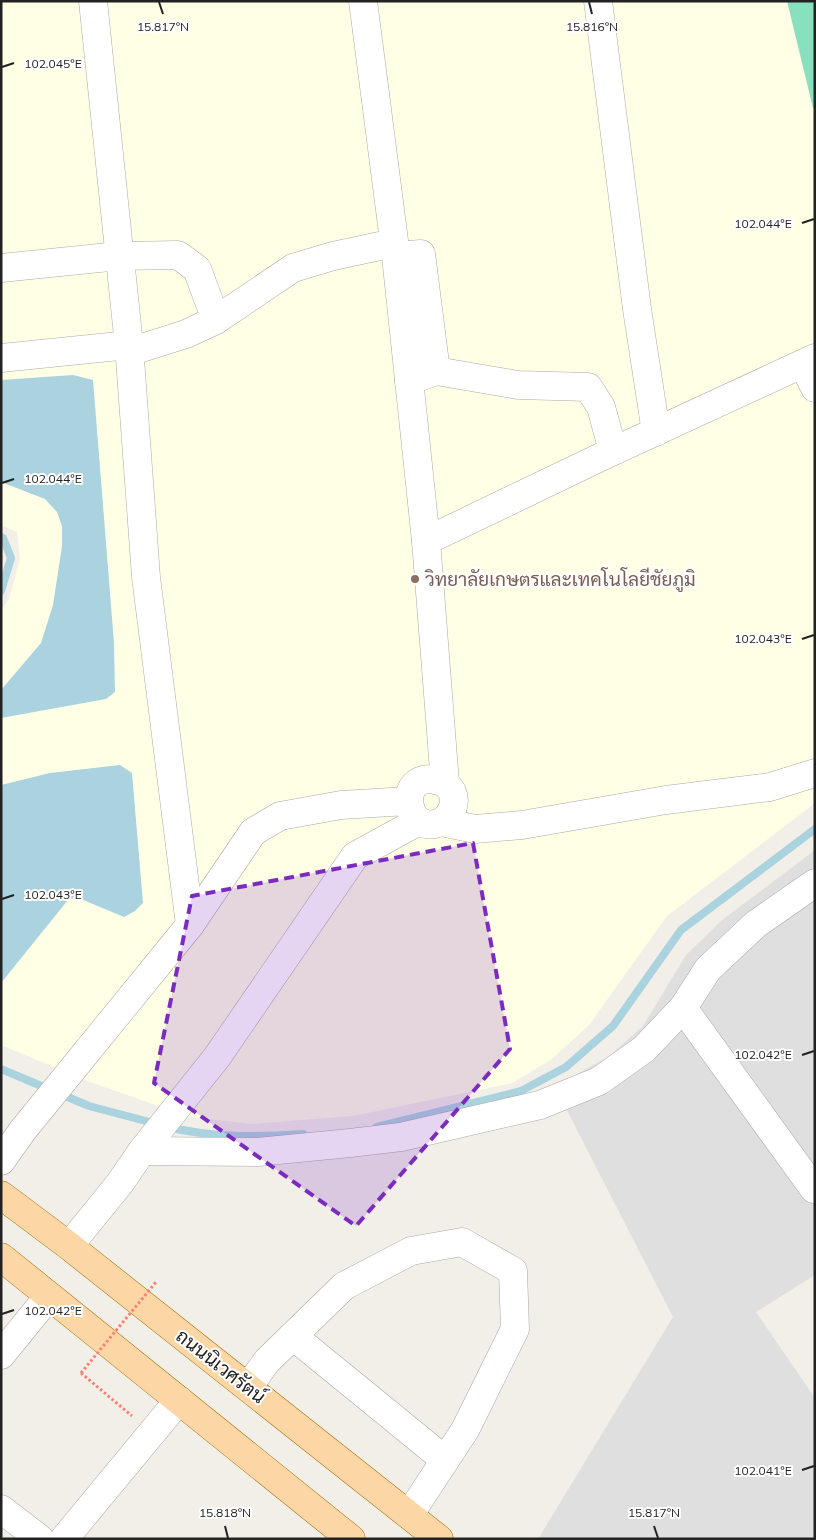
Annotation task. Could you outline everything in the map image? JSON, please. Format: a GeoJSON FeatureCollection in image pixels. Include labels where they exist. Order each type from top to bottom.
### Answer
{"type":"FeatureCollection","features":[{"type":"Feature","properties":{"kind":"main road","name":"ถนนนิเวศรัตน์"},"geometry":{"type":"LineString","coordinates":[[1,1195],[69,1246],[439,1539]]}},
{"type":"Feature","properties":{"kind":"main road"},"geometry":{"type":"LineString","coordinates":[[1,1257],[351,1539]]}},
{"type":"Feature","properties":{"kind":"street"},"geometry":{"type":"LineString","coordinates":[[93,1],[129,349],[146,576],[190,925]]}},
{"type":"Feature","properties":{"kind":"street"},"geometry":{"type":"LineString","coordinates":[[363,1],[395,250],[426,541],[445,783]]}},
{"type":"Feature","properties":{"kind":"street"},"geometry":{"type":"LineString","coordinates":[[598,1],[637,308],[656,432]]}},
{"type":"Feature","properties":{"kind":"street"},"geometry":{"type":"LineString","coordinates":[[1,358],[129,349],[186,334],[216,320],[293,268],[333,256],[395,250],[421,254],[436,370]]}},
{"type":"Feature","properties":{"kind":"street"},"geometry":{"type":"LineString","coordinates":[[1,268],[119,256],[178,255],[197,269],[216,320]]}},
{"type":"Feature","properties":{"kind":"street"},"geometry":{"type":"LineString","coordinates":[[409,381],[436,370],[518,385],[588,387],[601,407],[613,451]]}},
{"type":"Feature","properties":{"kind":"street"},"geometry":{"type":"LineString","coordinates":[[426,541],[613,451],[811,370]]}},
{"type":"Feature","properties":{"kind":"street"},"geometry":{"type":"LineString","coordinates":[[1,1161],[23,1130],[190,925],[254,832],[280,816],[341,805],[422,815],[475,829],[522,825],[666,800],[770,787],[815,773]]}},
{"type":"Feature","properties":{"kind":"street"},"geometry":{"type":"LineString","coordinates":[[69,1246],[217,1057],[355,856],[422,815],[450,814],[454,804],[452,792],[445,783],[433,778],[420,780],[411,789],[422,815]]}},
{"type":"Feature","properties":{"kind":"street"},"geometry":{"type":"LineString","coordinates":[[142,1151],[258,1152],[350,1143],[401,1137],[540,1105],[599,1081],[644,1049],[683,1008],[708,969],[756,924],[815,883]]}},
{"type":"Feature","properties":{"kind":"street"},"geometry":{"type":"LineString","coordinates":[[683,1008],[814,1188]]}},
{"type":"Feature","properties":{"kind":"street"},"geometry":{"type":"LineString","coordinates":[[248,1388],[267,1362],[344,1286],[411,1250],[462,1242],[513,1271],[515,1329],[465,1430],[409,1515]]}},
{"type":"Feature","properties":{"kind":"street"},"geometry":{"type":"LineString","coordinates":[[1,1354],[49,1296]]}},
{"type":"Feature","properties":{"kind":"street"},"geometry":{"type":"LineString","coordinates":[[293,1336],[445,1460]]}},
{"type":"Feature","properties":{"kind":"street"},"geometry":{"type":"LineString","coordinates":[[64,1539],[179,1400]]}},
{"type":"Feature","properties":{"kind":"street"},"geometry":{"type":"LineString","coordinates":[[1,1509],[40,1539]]}},
{"type":"Feature","properties":{"kind":"path"},"geometry":{"type":"LineString","coordinates":[[152,1432],[81,1373],[156,1282]]}},
{"type":"Feature","properties":{"kind":"highlighted area"},"geometry":{"type":"Polygon","coordinates":[[[473,843],[510,1049],[356,1226],[154,1083],[192,896],[473,843]]]}},
{"type":"Feature","properties":{"kind":"shaded area","name":"วิทยาลัยเกษตรและเทคโนโลยีชัยภูมิ"},"geometry":{"type":"Polygon","coordinates":[[[1,1],[815,1],[815,803],[667,916],[589,1025],[552,1059],[512,1083],[353,1116],[252,1124],[190,1117],[90,1082],[1,1045],[1,610],[9,599],[20,559],[17,532],[1,525],[1,1]]]}},
{"type":"Feature","properties":{"kind":"shaded area"},"geometry":{"type":"Polygon","coordinates":[[[815,850],[815,1275],[756,1312],[815,1398],[815,1539],[538,1539],[673,1317],[555,1087],[609,1056],[643,1026],[686,955],[722,920],[815,850]]]}},
{"type":"Feature","properties":{"kind":"green space"},"geometry":{"type":"Polygon","coordinates":[[[787,1],[815,1],[815,108],[813,108],[787,1]]]}},
{"type":"Feature","properties":{"kind":"water"},"geometry":{"type":"Polygon","coordinates":[[[73,375],[93,380],[114,643],[115,692],[106,699],[1,718],[1,690],[41,643],[53,605],[62,546],[62,526],[57,512],[45,499],[1,482],[1,380],[73,375]]]}},
{"type":"Feature","properties":{"kind":"water"},"geometry":{"type":"Polygon","coordinates":[[[120,765],[132,773],[143,903],[135,911],[124,917],[76,897],[68,900],[1,983],[1,785],[50,773],[120,765]]]}},
{"type":"Feature","properties":{"kind":"waterway"},"geometry":{"type":"LineString","coordinates":[[1,537],[11,558],[1,591]]}},
{"type":"Feature","properties":{"kind":"waterway"},"geometry":{"type":"LineString","coordinates":[[377,1127],[521,1091],[566,1067],[613,1026],[681,930],[815,829]]}},
{"type":"Feature","properties":{"kind":"waterway"},"geometry":{"type":"LineString","coordinates":[[1,1069],[89,1106],[157,1124]]}},
{"type":"Feature","properties":{"kind":"waterway"},"geometry":{"type":"LineString","coordinates":[[168,1127],[185,1131],[235,1136],[303,1134]]}},
{"type":"Feature","properties":{"kind":"place","name":"วิทยาลัยเกษตรและเทคโนโลยีชัยภูมิ"},"geometry":{"type":"Point","coordinates":[415,579]}}]}
